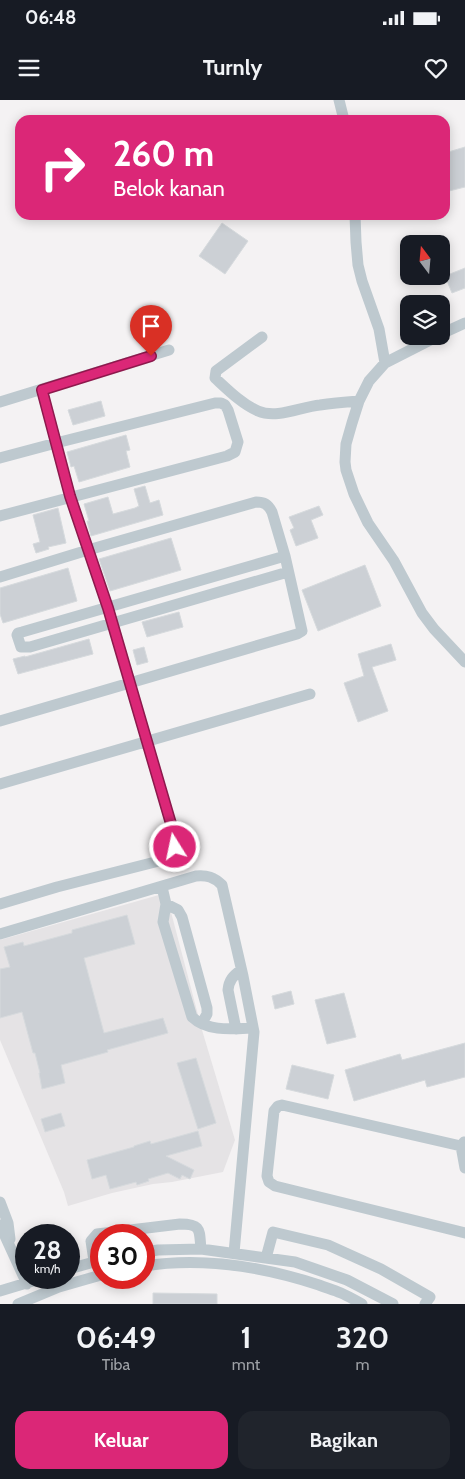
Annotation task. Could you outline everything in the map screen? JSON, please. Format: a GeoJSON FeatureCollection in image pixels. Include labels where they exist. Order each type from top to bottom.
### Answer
{"type":"FeatureCollection","features":[{"type":"Feature","properties":{"kind":"street"},"geometry":{"type":"LineString","coordinates":[[339,100],[343,115]]}},
{"type":"Feature","properties":{"kind":"street"},"geometry":{"type":"LineString","coordinates":[[355,220],[358,265],[379,329],[385,363]]}},
{"type":"Feature","properties":{"kind":"street"},"geometry":{"type":"LineString","coordinates":[[450,330],[465,323]]}},
{"type":"Feature","properties":{"kind":"street"},"geometry":{"type":"LineString","coordinates":[[262,337],[216,371],[214,375],[231,393],[251,407],[259,412],[268,414],[284,413],[319,405],[359,401]]}},
{"type":"Feature","properties":{"kind":"street"},"geometry":{"type":"LineString","coordinates":[[420,345],[385,363],[369,381],[359,401],[346,444],[346,470],[354,494],[368,523],[394,561],[422,613],[434,629],[465,662]]}},
{"type":"Feature","properties":{"kind":"street"},"geometry":{"type":"LineString","coordinates":[[0,402],[169,350]]}},
{"type":"Feature","properties":{"kind":"street"},"geometry":{"type":"LineString","coordinates":[[0,904],[57,887],[159,861],[170,856],[175,847],[174,834],[113,623],[70,496],[42,390]]}},
{"type":"Feature","properties":{"kind":"street"},"geometry":{"type":"LineString","coordinates":[[0,458],[215,403],[225,405],[228,410],[238,442],[236,452],[227,456],[0,516]]}},
{"type":"Feature","properties":{"kind":"street"},"geometry":{"type":"LineString","coordinates":[[0,577],[88,550],[256,502],[262,502],[270,507],[272,512],[285,556],[302,631],[130,684],[0,721]]}},
{"type":"Feature","properties":{"kind":"street"},"geometry":{"type":"LineString","coordinates":[[285,556],[18,633],[17,635],[22,648],[30,647],[288,572]]}},
{"type":"Feature","properties":{"kind":"street"},"geometry":{"type":"LineString","coordinates":[[0,784],[310,694]]}},
{"type":"Feature","properties":{"kind":"street"},"geometry":{"type":"LineString","coordinates":[[0,934],[202,875],[216,879],[222,885],[254,1032],[234,1253]]}},
{"type":"Feature","properties":{"kind":"street"},"geometry":{"type":"LineString","coordinates":[[162,887],[166,904],[163,922],[192,1017],[209,1027],[253,1028]]}},
{"type":"Feature","properties":{"kind":"street"},"geometry":{"type":"LineString","coordinates":[[166,904],[178,910],[182,917],[207,1008],[207,1014],[202,1023]]}},
{"type":"Feature","properties":{"kind":"street"},"geometry":{"type":"LineString","coordinates":[[236,1029],[228,984],[232,976],[241,970]]}},
{"type":"Feature","properties":{"kind":"street"},"geometry":{"type":"LineString","coordinates":[[465,1168],[463,1144],[282,1105],[278,1106],[274,1111],[267,1176],[269,1182],[276,1186],[465,1234]]}},
{"type":"Feature","properties":{"kind":"street"},"geometry":{"type":"LineString","coordinates":[[0,1202],[10,1232],[9,1246]]}},
{"type":"Feature","properties":{"kind":"street"},"geometry":{"type":"LineString","coordinates":[[155,1227],[180,1224],[196,1226],[199,1229],[201,1249]]}},
{"type":"Feature","properties":{"kind":"street"},"geometry":{"type":"LineString","coordinates":[[0,1225],[15,1259]]}},
{"type":"Feature","properties":{"kind":"street"},"geometry":{"type":"LineString","coordinates":[[266,1258],[273,1232],[328,1245],[381,1269],[430,1296],[426,1304]]}},
{"type":"Feature","properties":{"kind":"street"},"geometry":{"type":"LineString","coordinates":[[155,1250],[201,1249],[295,1262],[346,1280],[393,1304]]}},
{"type":"Feature","properties":{"kind":"street"},"geometry":{"type":"LineString","coordinates":[[155,1264],[201,1263],[233,1266],[293,1276],[341,1293],[362,1304]]}},
{"type":"Feature","properties":{"kind":"street"},"geometry":{"type":"LineString","coordinates":[[18,1304],[34,1301],[59,1287],[90,1278]]}},
{"type":"Feature","properties":{"kind":"street"},"geometry":{"type":"LineString","coordinates":[[0,1291],[15,1287]]}},
{"type":"Feature","properties":{"kind":"shaded area"},"geometry":{"type":"Polygon","coordinates":[[[166,893],[202,1030],[235,1140],[223,1172],[153,1184],[112,1193],[68,1206],[64,1192],[0,1040],[0,940],[166,893]]]}},
{"type":"Feature","properties":{"kind":"building"},"geometry":{"type":"Polygon","coordinates":[[[465,147],[465,187],[450,191],[450,152],[465,147]]]}},
{"type":"Feature","properties":{"kind":"building"},"geometry":{"type":"Polygon","coordinates":[[[222,223],[248,241],[225,274],[199,256],[222,223]]]}},
{"type":"Feature","properties":{"kind":"building"},"geometry":{"type":"Polygon","coordinates":[[[465,268],[465,288],[452,293],[449,285],[450,274],[465,268]]]}},
{"type":"Feature","properties":{"kind":"building"},"geometry":{"type":"Polygon","coordinates":[[[101,401],[105,416],[73,425],[68,410],[101,401]]]}},
{"type":"Feature","properties":{"kind":"building"},"geometry":{"type":"Polygon","coordinates":[[[126,435],[130,450],[126,451],[130,467],[79,482],[74,466],[71,467],[67,452],[126,435]]]}},
{"type":"Feature","properties":{"kind":"building"},"geometry":{"type":"Polygon","coordinates":[[[145,486],[150,503],[159,500],[163,515],[91,536],[84,504],[108,497],[113,514],[135,508],[139,506],[134,489],[145,486]]]}},
{"type":"Feature","properties":{"kind":"building"},"geometry":{"type":"Polygon","coordinates":[[[319,506],[323,515],[311,520],[318,538],[296,546],[290,530],[294,528],[289,517],[319,506]]]}},
{"type":"Feature","properties":{"kind":"building"},"geometry":{"type":"Polygon","coordinates":[[[58,508],[66,543],[48,547],[49,549],[36,553],[33,544],[40,542],[33,515],[58,508]]]}},
{"type":"Feature","properties":{"kind":"building"},"geometry":{"type":"Polygon","coordinates":[[[171,538],[181,570],[110,591],[99,559],[171,538]]]}},
{"type":"Feature","properties":{"kind":"building"},"geometry":{"type":"Polygon","coordinates":[[[365,565],[381,606],[318,631],[302,590],[365,565]]]}},
{"type":"Feature","properties":{"kind":"building"},"geometry":{"type":"Polygon","coordinates":[[[68,568],[77,601],[3,623],[0,614],[0,588],[68,568]]]}},
{"type":"Feature","properties":{"kind":"building"},"geometry":{"type":"Polygon","coordinates":[[[179,612],[183,627],[147,637],[142,622],[179,612]]]}},
{"type":"Feature","properties":{"kind":"building"},"geometry":{"type":"Polygon","coordinates":[[[89,639],[93,654],[18,674],[13,659],[89,639]]]}},
{"type":"Feature","properties":{"kind":"building"},"geometry":{"type":"Polygon","coordinates":[[[391,644],[396,660],[372,667],[388,711],[358,722],[344,683],[364,676],[358,654],[391,644]]]}},
{"type":"Feature","properties":{"kind":"building"},"geometry":{"type":"Polygon","coordinates":[[[144,647],[148,662],[137,665],[133,650],[144,647]]]}},
{"type":"Feature","properties":{"kind":"building"},"geometry":{"type":"Polygon","coordinates":[[[127,915],[135,944],[84,958],[104,1033],[163,1018],[168,1033],[61,1065],[65,1083],[42,1089],[35,1053],[33,1053],[22,1012],[0,1018],[0,969],[10,967],[4,947],[23,942],[24,946],[127,915]]]}},
{"type":"Feature","properties":{"kind":"building"},"geometry":{"type":"Polygon","coordinates":[[[291,991],[294,1004],[275,1009],[272,996],[291,991]]]}},
{"type":"Feature","properties":{"kind":"building"},"geometry":{"type":"Polygon","coordinates":[[[344,993],[356,1037],[327,1044],[315,1000],[344,993]]]}},
{"type":"Feature","properties":{"kind":"building"},"geometry":{"type":"Polygon","coordinates":[[[465,1043],[465,1077],[427,1087],[425,1080],[354,1101],[345,1070],[400,1054],[402,1060],[465,1043]]]}},
{"type":"Feature","properties":{"kind":"building"},"geometry":{"type":"Polygon","coordinates":[[[196,1058],[216,1123],[198,1129],[177,1063],[196,1058]]]}},
{"type":"Feature","properties":{"kind":"building"},"geometry":{"type":"Polygon","coordinates":[[[292,1065],[334,1075],[328,1099],[286,1089],[292,1065]]]}},
{"type":"Feature","properties":{"kind":"building"},"geometry":{"type":"Polygon","coordinates":[[[61,1113],[65,1126],[45,1132],[41,1119],[61,1113]]]}},
{"type":"Feature","properties":{"kind":"building"},"geometry":{"type":"Polygon","coordinates":[[[198,1131],[202,1146],[166,1156],[194,1170],[190,1179],[182,1175],[180,1179],[168,1173],[148,1179],[149,1181],[137,1185],[136,1182],[110,1189],[106,1175],[92,1179],[87,1160],[150,1141],[151,1144],[198,1131]]]}},
{"type":"Feature","properties":{"kind":"building"},"geometry":{"type":"Polygon","coordinates":[[[153,1293],[217,1294],[217,1304],[153,1304],[153,1293]]]}},
{"type":"Feature","properties":{"kind":"route"},"geometry":{"type":"LineString","coordinates":[[151,356],[42,390],[70,496],[108,608],[174,834],[175,847]]}}]}
